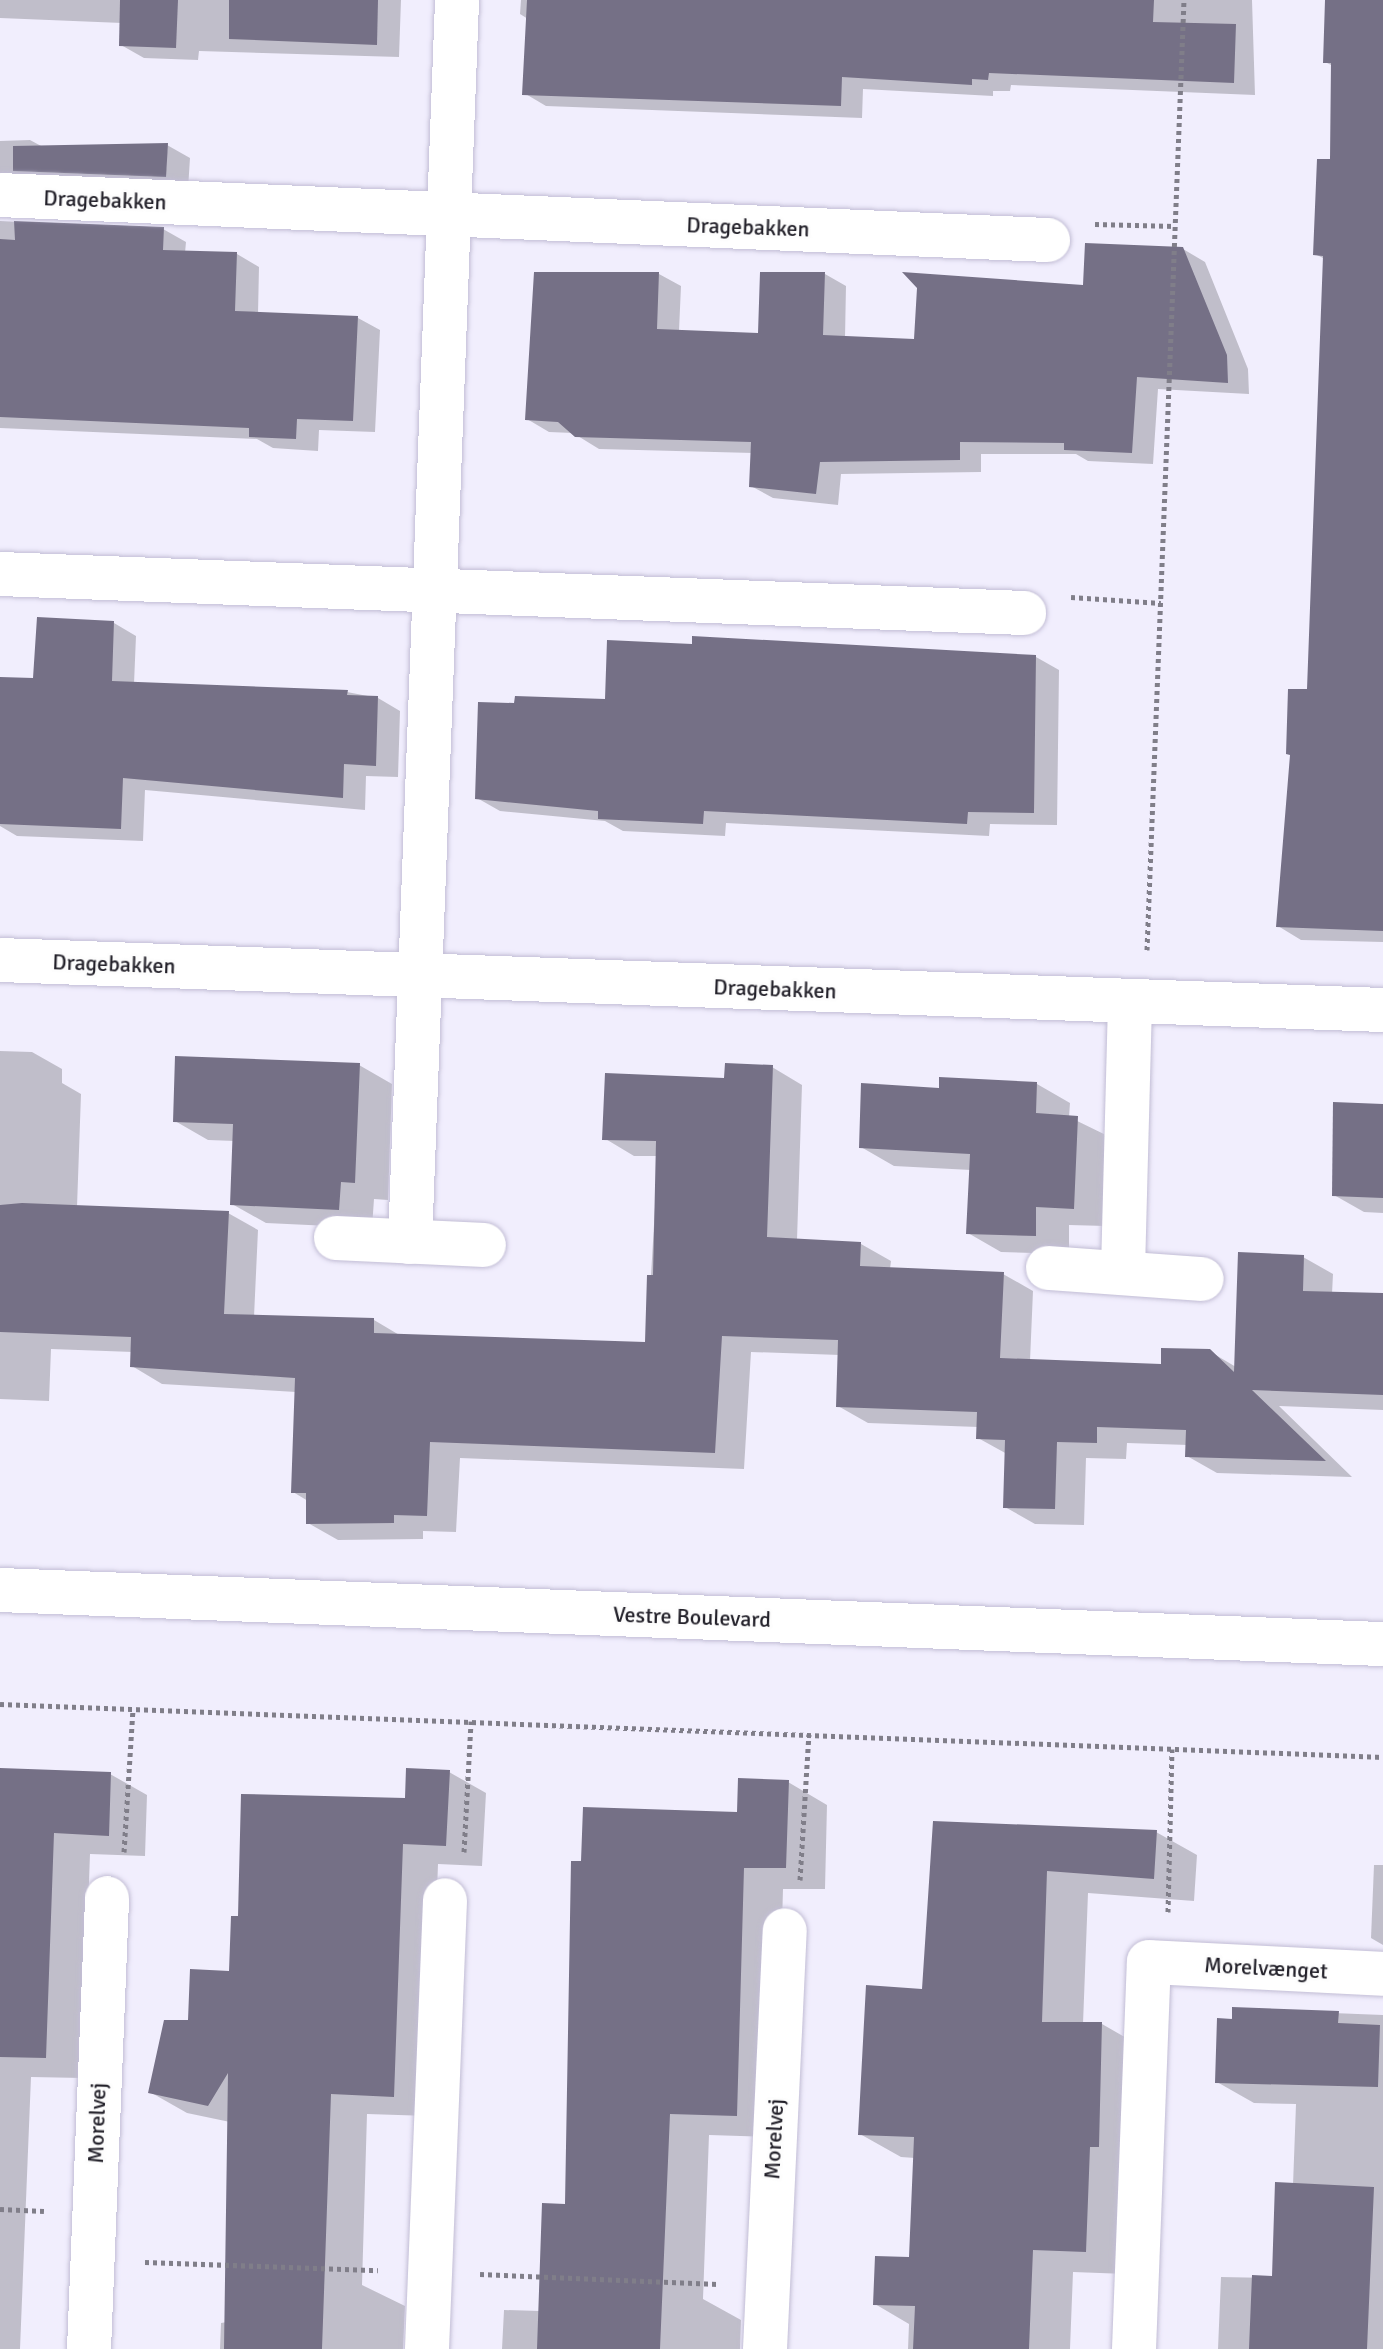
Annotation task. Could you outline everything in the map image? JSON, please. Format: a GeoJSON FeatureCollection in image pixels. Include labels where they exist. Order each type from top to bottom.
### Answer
{"type":"FeatureCollection","features":[{"type":"Feature","properties":{"kind":"street"},"geometry":{"type":"LineString","coordinates":[[410,1242],[457,0]]}},
{"type":"Feature","properties":{"kind":"street","name":"Dragebakken"},"geometry":{"type":"LineString","coordinates":[[0,195],[1048,240]]}},
{"type":"Feature","properties":{"kind":"street"},"geometry":{"type":"LineString","coordinates":[[0,574],[1024,613]]}},
{"type":"Feature","properties":{"kind":"street","name":"Dragebakken"},"geometry":{"type":"LineString","coordinates":[[0,960],[1383,1010]]}},
{"type":"Feature","properties":{"kind":"street"},"geometry":{"type":"LineString","coordinates":[[1123,1270],[1138,1001]]}},
{"type":"Feature","properties":{"kind":"street"},"geometry":{"type":"LineString","coordinates":[[336,1238],[484,1245]]}},
{"type":"Feature","properties":{"kind":"street"},"geometry":{"type":"LineString","coordinates":[[1048,1268],[1123,1270],[1202,1279]]}},
{"type":"Feature","properties":{"kind":"street","name":"Vestre Boulevard"},"geometry":{"type":"LineString","coordinates":[[0,1590],[1383,1644]]}},
{"type":"Feature","properties":{"kind":"street","name":"Morelvej"},"geometry":{"type":"LineString","coordinates":[[89,2349],[107,1898]]}},
{"type":"Feature","properties":{"kind":"street"},"geometry":{"type":"LineString","coordinates":[[427,2349],[445,1900]]}},
{"type":"Feature","properties":{"kind":"street","name":"Morelvej"},"geometry":{"type":"LineString","coordinates":[[765,2349],[785,1930]]}},
{"type":"Feature","properties":{"kind":"street"},"geometry":{"type":"LineString","coordinates":[[1134,2349],[1157,1963]]}},
{"type":"Feature","properties":{"kind":"street","name":"Morelvænget"},"geometry":{"type":"LineString","coordinates":[[1157,1963],[1383,1974]]}},
{"type":"Feature","properties":{"kind":"path"},"geometry":{"type":"LineString","coordinates":[[1138,1001],[1161,603],[1184,0]]}},
{"type":"Feature","properties":{"kind":"path"},"geometry":{"type":"LineString","coordinates":[[1048,240],[1057,223],[1175,226]]}},
{"type":"Feature","properties":{"kind":"path"},"geometry":{"type":"LineString","coordinates":[[1024,613],[1036,594],[1161,603]]}},
{"type":"Feature","properties":{"kind":"path"},"geometry":{"type":"LineString","coordinates":[[0,1704],[1383,1757]]}},
{"type":"Feature","properties":{"kind":"path"},"geometry":{"type":"LineString","coordinates":[[107,1898],[123,1883],[133,1709]]}},
{"type":"Feature","properties":{"kind":"path"},"geometry":{"type":"LineString","coordinates":[[445,1900],[463,1886],[471,1721]]}},
{"type":"Feature","properties":{"kind":"path"},"geometry":{"type":"LineString","coordinates":[[785,1930],[799,1912],[809,1734]]}},
{"type":"Feature","properties":{"kind":"path"},"geometry":{"type":"LineString","coordinates":[[1157,1963],[1172,1749]]}},
{"type":"Feature","properties":{"kind":"building"},"geometry":{"type":"Polygon","coordinates":[[[120,0],[178,0],[176,48],[119,46],[120,0]]]}},
{"type":"Feature","properties":{"kind":"building"},"geometry":{"type":"Polygon","coordinates":[[[229,0],[378,0],[377,45],[229,39],[229,0]]]}},
{"type":"Feature","properties":{"kind":"building"},"geometry":{"type":"Polygon","coordinates":[[[527,0],[1154,0],[1153,22],[1236,24],[1234,83],[989,73],[988,80],[972,79],[972,85],[842,77],[841,106],[522,95],[527,0]]]}},
{"type":"Feature","properties":{"kind":"building"},"geometry":{"type":"Polygon","coordinates":[[[1325,0],[1383,0],[1383,931],[1276,927],[1290,755],[1286,754],[1288,689],[1307,689],[1323,256],[1313,255],[1317,159],[1330,159],[1331,63],[1323,63],[1325,0]]]}},
{"type":"Feature","properties":{"kind":"building"},"geometry":{"type":"Polygon","coordinates":[[[168,143],[166,177],[13,171],[13,146],[168,143]]]}},
{"type":"Feature","properties":{"kind":"building"},"geometry":{"type":"Polygon","coordinates":[[[14,221],[164,227],[163,250],[237,252],[235,311],[358,316],[353,421],[297,419],[296,439],[249,437],[249,428],[0,417],[0,239],[15,240],[14,221]]]}},
{"type":"Feature","properties":{"kind":"building"},"geometry":{"type":"Polygon","coordinates":[[[1085,243],[1183,247],[1227,355],[1228,383],[1137,377],[1132,453],[1064,450],[1064,443],[960,442],[960,460],[820,462],[816,494],[749,487],[751,442],[575,437],[558,422],[525,420],[534,272],[659,272],[657,329],[758,333],[760,272],[825,272],[823,335],[914,339],[917,288],[902,272],[1083,285],[1085,243]]]}},
{"type":"Feature","properties":{"kind":"building"},"geometry":{"type":"Polygon","coordinates":[[[37,617],[114,621],[112,681],[348,690],[347,695],[378,696],[376,766],[344,764],[343,798],[123,778],[121,829],[0,824],[0,677],[33,678],[37,617]]]}},
{"type":"Feature","properties":{"kind":"building"},"geometry":{"type":"Polygon","coordinates":[[[692,636],[1036,655],[1034,813],[968,812],[967,824],[704,811],[703,824],[598,819],[598,811],[475,799],[478,702],[514,703],[515,696],[605,699],[607,640],[692,644],[692,636]]]}},
{"type":"Feature","properties":{"kind":"building"},"geometry":{"type":"Polygon","coordinates":[[[175,1056],[360,1063],[355,1183],[341,1182],[339,1210],[230,1205],[233,1124],[173,1122],[175,1056]]]}},
{"type":"Feature","properties":{"kind":"building"},"geometry":{"type":"Polygon","coordinates":[[[725,1063],[773,1065],[767,1237],[861,1242],[860,1266],[1004,1272],[1000,1358],[1161,1364],[1161,1348],[1210,1349],[1234,1372],[1238,1252],[1304,1255],[1303,1291],[1383,1293],[1383,1395],[1252,1390],[1326,1461],[1185,1457],[1186,1430],[1097,1427],[1097,1443],[1057,1442],[1055,1509],[1003,1508],[1005,1440],[976,1439],[977,1412],[836,1407],[838,1340],[722,1336],[715,1453],[430,1442],[427,1516],[394,1515],[394,1523],[306,1524],[306,1493],[291,1493],[295,1378],[130,1367],[131,1337],[0,1332],[0,1205],[22,1203],[229,1211],[224,1314],[374,1318],[374,1333],[645,1342],[647,1275],[653,1275],[656,1141],[602,1140],[605,1073],[724,1078],[725,1063]]]}},
{"type":"Feature","properties":{"kind":"building"},"geometry":{"type":"Polygon","coordinates":[[[939,1077],[1037,1082],[1036,1113],[1078,1116],[1074,1209],[1036,1207],[1036,1236],[966,1234],[970,1154],[859,1148],[861,1083],[939,1088],[939,1077]]]}},
{"type":"Feature","properties":{"kind":"building"},"geometry":{"type":"Polygon","coordinates":[[[1333,1102],[1383,1104],[1383,1198],[1332,1196],[1333,1102]]]}},
{"type":"Feature","properties":{"kind":"building"},"geometry":{"type":"Polygon","coordinates":[[[0,1768],[111,1772],[109,1836],[54,1833],[46,2058],[0,2057],[0,1768]]]}},
{"type":"Feature","properties":{"kind":"building"},"geometry":{"type":"Polygon","coordinates":[[[406,1768],[450,1770],[446,1846],[403,1844],[394,2097],[331,2094],[322,2349],[224,2349],[228,2073],[208,2106],[148,2093],[164,2020],[188,2020],[190,1969],[229,1971],[231,1916],[238,1916],[241,1794],[405,1798],[406,1768]]]}},
{"type":"Feature","properties":{"kind":"building"},"geometry":{"type":"Polygon","coordinates":[[[738,1778],[789,1780],[786,1868],[744,1868],[737,2116],[670,2114],[660,2349],[537,2349],[542,2203],[565,2204],[571,1861],[581,1861],[583,1807],[737,1812],[738,1778]]]}},
{"type":"Feature","properties":{"kind":"building"},"geometry":{"type":"Polygon","coordinates":[[[933,1821],[1157,1830],[1154,1879],[1047,1871],[1042,2022],[1102,2022],[1099,2147],[1090,2147],[1086,2252],[1033,2250],[1029,2349],[913,2349],[915,2306],[873,2305],[875,2256],[909,2257],[914,2137],[858,2135],[866,1985],[922,1989],[933,1821]]]}},
{"type":"Feature","properties":{"kind":"building"},"geometry":{"type":"Polygon","coordinates":[[[1232,2007],[1339,2011],[1338,2023],[1380,2025],[1378,2087],[1215,2083],[1217,2018],[1232,2019],[1232,2007]]]}},
{"type":"Feature","properties":{"kind":"building"},"geometry":{"type":"Polygon","coordinates":[[[1275,2182],[1374,2187],[1367,2349],[1249,2349],[1252,2275],[1272,2276],[1275,2182]]]}}]}
